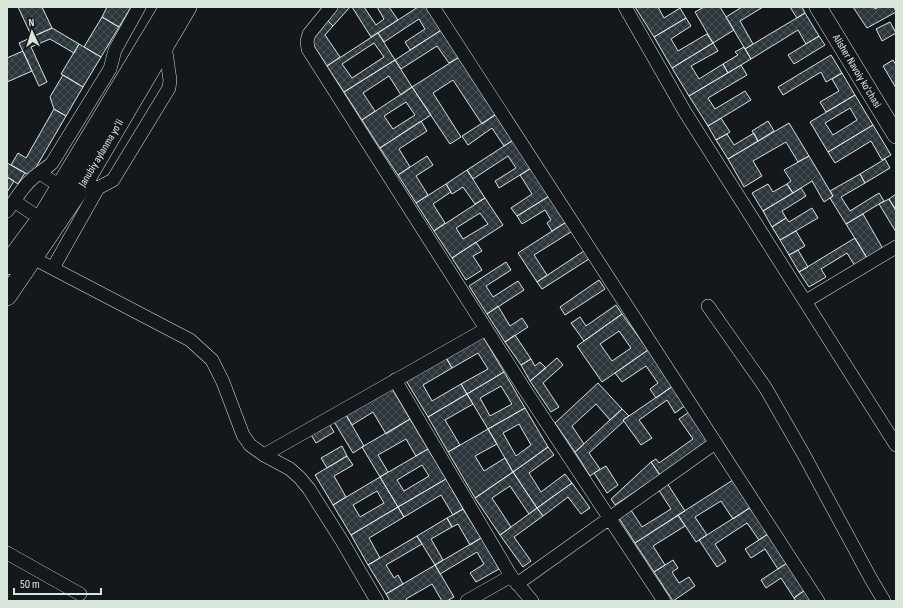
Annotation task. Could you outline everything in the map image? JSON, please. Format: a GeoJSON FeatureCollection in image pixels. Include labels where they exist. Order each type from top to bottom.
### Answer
{"type":"FeatureCollection","features":[{"type":"Feature","properties":{"kind":"highway","name":"Janubiy aylanma yoʻli"},"geometry":{"type":"LineString","coordinates":[[7,266],[41,219],[108,109],[118,73],[169,7]]}},
{"type":"Feature","properties":{"kind":"highway","name":"Janubiy aylanma yoʻli"},"geometry":{"type":"LineString","coordinates":[[7,296],[33,258],[90,186],[165,45],[187,7]]}},
{"type":"Feature","properties":{"kind":"main road","name":"Alisher Navoiy ko'chasi"},"geometry":{"type":"LineString","coordinates":[[818,7],[891,116],[896,135]]}},
{"type":"Feature","properties":{"kind":"street"},"geometry":{"type":"LineString","coordinates":[[41,219],[11,206],[32,179],[52,163],[92,99],[118,73],[115,50],[140,7]]}},
{"type":"Feature","properties":{"kind":"street"},"geometry":{"type":"LineString","coordinates":[[331,7],[309,34],[307,41],[308,49],[523,388],[664,601]]}},
{"type":"Feature","properties":{"kind":"street"},"geometry":{"type":"LineString","coordinates":[[433,7],[818,601]]}},
{"type":"Feature","properties":{"kind":"street"},"geometry":{"type":"LineString","coordinates":[[625,7],[685,112],[896,445]]}},
{"type":"Feature","properties":{"kind":"street"},"geometry":{"type":"LineString","coordinates":[[53,268],[90,186],[113,180],[169,88],[170,80],[165,45]]}},
{"type":"Feature","properties":{"kind":"street"},"geometry":{"type":"LineString","coordinates":[[92,99],[108,109]]}},
{"type":"Feature","properties":{"kind":"street"},"geometry":{"type":"LineString","coordinates":[[72,130],[89,141]]}},
{"type":"Feature","properties":{"kind":"street"},"geometry":{"type":"LineString","coordinates":[[40,173],[60,187]]}},
{"type":"Feature","properties":{"kind":"street"},"geometry":{"type":"LineString","coordinates":[[806,301],[896,247]]}},
{"type":"Feature","properties":{"kind":"street"},"geometry":{"type":"LineString","coordinates":[[33,258],[190,340],[212,360],[223,382],[243,435],[250,445],[264,455],[290,469],[305,484],[342,541],[377,601]]}},
{"type":"Feature","properties":{"kind":"street"},"geometry":{"type":"LineString","coordinates":[[708,306],[765,387],[884,601]]}},
{"type":"Feature","properties":{"kind":"street"},"geometry":{"type":"LineString","coordinates":[[264,455],[486,329]]}},
{"type":"Feature","properties":{"kind":"street"},"geometry":{"type":"LineString","coordinates":[[395,380],[514,580],[532,601]]}},
{"type":"Feature","properties":{"kind":"street"},"geometry":{"type":"LineString","coordinates":[[467,601],[514,580],[609,518],[715,443]]}},
{"type":"Feature","properties":{"kind":"street"},"geometry":{"type":"LineString","coordinates":[[7,553],[80,594]]}},
{"type":"Feature","properties":{"kind":"building"},"geometry":{"type":"Polygon","coordinates":[[[18,7],[42,7],[52,28],[32,37],[18,7]]]}},
{"type":"Feature","properties":{"kind":"building"},"geometry":{"type":"Polygon","coordinates":[[[107,7],[131,7],[119,27],[102,17],[107,7]]]}},
{"type":"Feature","properties":{"kind":"building"},"geometry":{"type":"Polygon","coordinates":[[[336,7],[350,7],[333,26],[326,19],[336,7]]]}},
{"type":"Feature","properties":{"kind":"building"},"geometry":{"type":"Polygon","coordinates":[[[352,7],[364,7],[376,25],[384,19],[377,7],[389,7],[398,20],[371,37],[352,7]]]}},
{"type":"Feature","properties":{"kind":"building"},"geometry":{"type":"Polygon","coordinates":[[[418,7],[429,7],[443,29],[410,50],[405,42],[425,29],[419,19],[384,42],[378,33],[418,7]]]}},
{"type":"Feature","properties":{"kind":"building"},"geometry":{"type":"Polygon","coordinates":[[[635,7],[658,7],[664,18],[680,8],[686,18],[654,37],[635,7]]]}},
{"type":"Feature","properties":{"kind":"building"},"geometry":{"type":"Polygon","coordinates":[[[704,7],[720,7],[734,30],[713,43],[695,12],[704,7]]]}},
{"type":"Feature","properties":{"kind":"building"},"geometry":{"type":"Polygon","coordinates":[[[742,7],[763,7],[740,21],[753,44],[745,49],[726,17],[742,7]]]}},
{"type":"Feature","properties":{"kind":"building"},"geometry":{"type":"Polygon","coordinates":[[[790,7],[802,7],[805,13],[797,18],[790,7]]]}},
{"type":"Feature","properties":{"kind":"building"},"geometry":{"type":"Polygon","coordinates":[[[853,7],[874,7],[875,9],[879,7],[894,7],[896,12],[867,28],[853,7]]]}},
{"type":"Feature","properties":{"kind":"building"},"geometry":{"type":"Polygon","coordinates":[[[805,13],[819,36],[806,44],[798,30],[751,59],[745,49],[805,13]]]}},
{"type":"Feature","properties":{"kind":"building"},"geometry":{"type":"Polygon","coordinates":[[[102,17],[119,27],[101,57],[84,47],[102,17]]]}},
{"type":"Feature","properties":{"kind":"building"},"geometry":{"type":"Polygon","coordinates":[[[686,18],[691,26],[671,39],[678,51],[707,34],[713,43],[672,68],[654,37],[686,18]]]}},
{"type":"Feature","properties":{"kind":"building"},"geometry":{"type":"Polygon","coordinates":[[[326,19],[333,26],[325,35],[340,57],[327,66],[309,38],[326,19]]]}},
{"type":"Feature","properties":{"kind":"building"},"geometry":{"type":"Polygon","coordinates":[[[890,22],[896,33],[882,41],[876,29],[890,22]]]}},
{"type":"Feature","properties":{"kind":"building"},"geometry":{"type":"Polygon","coordinates":[[[52,28],[79,44],[74,53],[50,39],[31,47],[47,82],[39,86],[19,43],[52,28]]]}},
{"type":"Feature","properties":{"kind":"building"},"geometry":{"type":"Polygon","coordinates":[[[443,29],[461,56],[449,63],[437,46],[401,69],[395,60],[443,29]]]}},
{"type":"Feature","properties":{"kind":"building"},"geometry":{"type":"Polygon","coordinates":[[[378,33],[395,60],[344,92],[327,66],[378,33]],[[374,43],[342,64],[352,78],[384,57],[374,43]]]}},
{"type":"Feature","properties":{"kind":"building"},"geometry":{"type":"Polygon","coordinates":[[[819,36],[825,45],[794,64],[788,55],[819,36]]]}},
{"type":"Feature","properties":{"kind":"building"},"geometry":{"type":"Polygon","coordinates":[[[713,43],[718,51],[691,66],[699,79],[723,64],[728,73],[689,96],[672,68],[713,43]]]}},
{"type":"Feature","properties":{"kind":"building"},"geometry":{"type":"Polygon","coordinates":[[[79,44],[101,57],[83,87],[61,74],[79,44]]]}},
{"type":"Feature","properties":{"kind":"building"},"geometry":{"type":"Polygon","coordinates":[[[744,47],[751,59],[728,73],[723,64],[738,55],[735,52],[744,47]]]}},
{"type":"Feature","properties":{"kind":"building"},"geometry":{"type":"Polygon","coordinates":[[[23,51],[32,71],[7,82],[7,58],[23,51]]]}},
{"type":"Feature","properties":{"kind":"building"},"geometry":{"type":"Polygon","coordinates":[[[831,55],[842,73],[826,82],[821,72],[783,95],[778,87],[831,55]]]}},
{"type":"Feature","properties":{"kind":"building"},"geometry":{"type":"Polygon","coordinates":[[[461,56],[498,113],[482,124],[453,80],[433,93],[461,137],[450,144],[412,87],[461,56]]]}},
{"type":"Feature","properties":{"kind":"building"},"geometry":{"type":"Polygon","coordinates":[[[395,60],[412,87],[401,95],[389,76],[363,93],[375,111],[362,120],[344,92],[395,60]]]}},
{"type":"Feature","properties":{"kind":"building"},"geometry":{"type":"Polygon","coordinates":[[[893,60],[896,65],[896,88],[883,66],[893,60]]]}},
{"type":"Feature","properties":{"kind":"building"},"geometry":{"type":"Polygon","coordinates":[[[741,65],[747,75],[708,98],[715,109],[745,91],[751,100],[708,126],[689,96],[741,65]]]}},
{"type":"Feature","properties":{"kind":"building"},"geometry":{"type":"Polygon","coordinates":[[[842,73],[855,95],[826,112],[820,102],[839,91],[832,79],[842,73]]]}},
{"type":"Feature","properties":{"kind":"building"},"geometry":{"type":"Polygon","coordinates":[[[63,75],[83,87],[66,116],[54,109],[50,97],[63,75]]]}},
{"type":"Feature","properties":{"kind":"building"},"geometry":{"type":"Polygon","coordinates":[[[412,87],[431,115],[380,148],[362,120],[412,87]],[[406,102],[384,116],[393,129],[415,115],[406,102]]]}},
{"type":"Feature","properties":{"kind":"building"},"geometry":{"type":"Polygon","coordinates":[[[855,95],[873,125],[828,152],[810,122],[855,95]],[[850,108],[825,123],[833,135],[857,120],[850,108]]]}},
{"type":"Feature","properties":{"kind":"building"},"geometry":{"type":"Polygon","coordinates":[[[54,109],[66,116],[31,176],[11,165],[18,153],[26,158],[54,109]]]}},
{"type":"Feature","properties":{"kind":"building"},"geometry":{"type":"Polygon","coordinates":[[[498,113],[515,139],[504,146],[492,128],[468,145],[462,136],[498,113]]]}},
{"type":"Feature","properties":{"kind":"building"},"geometry":{"type":"Polygon","coordinates":[[[721,118],[730,132],[716,140],[708,126],[721,118]]]}},
{"type":"Feature","properties":{"kind":"building"},"geometry":{"type":"Polygon","coordinates":[[[421,121],[427,131],[399,149],[410,167],[398,175],[380,148],[421,121]]]}},
{"type":"Feature","properties":{"kind":"building"},"geometry":{"type":"Polygon","coordinates":[[[768,121],[774,131],[758,141],[752,131],[768,121]]]}},
{"type":"Feature","properties":{"kind":"building"},"geometry":{"type":"Polygon","coordinates":[[[789,123],[809,156],[798,162],[786,142],[753,161],[762,176],[744,187],[728,159],[789,123]]]}},
{"type":"Feature","properties":{"kind":"building"},"geometry":{"type":"Polygon","coordinates":[[[873,125],[891,155],[882,160],[871,141],[835,163],[828,152],[873,125]]]}},
{"type":"Feature","properties":{"kind":"building"},"geometry":{"type":"Polygon","coordinates":[[[754,133],[758,141],[728,159],[716,140],[727,134],[734,145],[754,133]]]}},
{"type":"Feature","properties":{"kind":"building"},"geometry":{"type":"Polygon","coordinates":[[[515,139],[533,167],[499,188],[495,181],[516,168],[508,156],[473,179],[467,170],[515,139]]]}},
{"type":"Feature","properties":{"kind":"building"},"geometry":{"type":"Polygon","coordinates":[[[427,156],[433,165],[416,176],[428,195],[416,203],[398,175],[427,156]]]}},
{"type":"Feature","properties":{"kind":"building"},"geometry":{"type":"Polygon","coordinates":[[[809,156],[833,196],[824,202],[812,181],[793,193],[787,184],[791,181],[784,170],[809,156]]]}},
{"type":"Feature","properties":{"kind":"building"},"geometry":{"type":"Polygon","coordinates":[[[885,159],[890,168],[865,183],[860,174],[885,159]]]}},
{"type":"Feature","properties":{"kind":"building"},"geometry":{"type":"Polygon","coordinates":[[[7,163],[25,173],[18,184],[7,177],[7,163]]]}},
{"type":"Feature","properties":{"kind":"building"},"geometry":{"type":"Polygon","coordinates":[[[533,167],[551,195],[517,216],[511,208],[532,194],[520,175],[533,167]]]}},
{"type":"Feature","properties":{"kind":"building"},"geometry":{"type":"Polygon","coordinates":[[[467,170],[485,198],[475,204],[463,187],[452,194],[446,184],[467,170]]]}},
{"type":"Feature","properties":{"kind":"building"},"geometry":{"type":"Polygon","coordinates":[[[860,174],[865,183],[841,197],[850,211],[879,193],[884,201],[846,224],[830,198],[833,196],[830,191],[860,174]]]}},
{"type":"Feature","properties":{"kind":"building"},"geometry":{"type":"Polygon","coordinates":[[[7,177],[14,181],[7,192],[7,177]]]}},
{"type":"Feature","properties":{"kind":"building"},"geometry":{"type":"Polygon","coordinates":[[[446,184],[451,192],[433,204],[445,223],[434,231],[416,203],[446,184]]]}},
{"type":"Feature","properties":{"kind":"building"},"geometry":{"type":"Polygon","coordinates":[[[768,184],[773,192],[787,184],[793,193],[763,211],[752,193],[768,184]]]}},
{"type":"Feature","properties":{"kind":"building"},"geometry":{"type":"Polygon","coordinates":[[[801,188],[806,196],[782,211],[786,218],[772,227],[763,211],[801,188]]]}},
{"type":"Feature","properties":{"kind":"building"},"geometry":{"type":"Polygon","coordinates":[[[896,194],[896,210],[889,199],[896,194]]]}},
{"type":"Feature","properties":{"kind":"building"},"geometry":{"type":"Polygon","coordinates":[[[551,195],[568,221],[552,231],[547,223],[551,220],[545,210],[522,224],[517,216],[551,195]]]}},
{"type":"Feature","properties":{"kind":"building"},"geometry":{"type":"Polygon","coordinates":[[[485,198],[503,225],[452,258],[434,231],[485,198]],[[480,213],[456,228],[463,239],[488,224],[480,213]]]}},
{"type":"Feature","properties":{"kind":"building"},"geometry":{"type":"Polygon","coordinates":[[[889,199],[896,211],[896,232],[879,204],[889,199]]]}},
{"type":"Feature","properties":{"kind":"building"},"geometry":{"type":"Polygon","coordinates":[[[812,208],[818,218],[780,240],[772,227],[786,218],[789,222],[812,208]]]}},
{"type":"Feature","properties":{"kind":"building"},"geometry":{"type":"Polygon","coordinates":[[[863,214],[883,249],[867,258],[846,224],[863,214]]]}},
{"type":"Feature","properties":{"kind":"building"},"geometry":{"type":"Polygon","coordinates":[[[568,221],[574,230],[534,255],[547,275],[537,282],[518,253],[568,221]]]}},
{"type":"Feature","properties":{"kind":"building"},"geometry":{"type":"Polygon","coordinates":[[[796,231],[805,246],[789,255],[780,240],[796,231]]]}},
{"type":"Feature","properties":{"kind":"building"},"geometry":{"type":"Polygon","coordinates":[[[855,238],[867,258],[855,266],[847,253],[821,269],[826,277],[809,287],[799,272],[855,238]]]}},
{"type":"Feature","properties":{"kind":"building"},"geometry":{"type":"Polygon","coordinates":[[[476,242],[482,251],[473,256],[482,270],[466,280],[452,258],[476,242]]]}},
{"type":"Feature","properties":{"kind":"building"},"geometry":{"type":"Polygon","coordinates":[[[798,250],[808,267],[799,272],[789,255],[798,250]]]}},
{"type":"Feature","properties":{"kind":"building"},"geometry":{"type":"Polygon","coordinates":[[[584,251],[589,259],[542,289],[537,282],[584,251]]]}},
{"type":"Feature","properties":{"kind":"building"},"geometry":{"type":"Polygon","coordinates":[[[506,262],[511,270],[486,286],[493,297],[518,281],[524,290],[487,314],[469,286],[506,262]]]}},
{"type":"Feature","properties":{"kind":"building"},"geometry":{"type":"Polygon","coordinates":[[[599,280],[605,289],[565,315],[560,307],[599,280]]]}},
{"type":"Feature","properties":{"kind":"building"},"geometry":{"type":"Polygon","coordinates":[[[616,305],[622,314],[584,341],[571,323],[580,317],[586,326],[616,305]]]}},
{"type":"Feature","properties":{"kind":"building"},"geometry":{"type":"Polygon","coordinates":[[[498,306],[510,326],[522,318],[528,327],[505,342],[487,314],[498,306]]]}},
{"type":"Feature","properties":{"kind":"building"},"geometry":{"type":"Polygon","coordinates":[[[622,314],[648,350],[602,382],[577,346],[622,314]],[[619,331],[600,344],[612,361],[631,348],[619,331]]]}},
{"type":"Feature","properties":{"kind":"building"},"geometry":{"type":"Polygon","coordinates":[[[482,335],[504,372],[467,394],[461,384],[488,369],[478,353],[452,368],[445,356],[482,335]]]}},
{"type":"Feature","properties":{"kind":"building"},"geometry":{"type":"Polygon","coordinates":[[[515,335],[531,359],[521,365],[505,342],[515,335]]]}},
{"type":"Feature","properties":{"kind":"building"},"geometry":{"type":"Polygon","coordinates":[[[648,350],[673,386],[656,398],[650,389],[658,383],[646,366],[622,382],[615,373],[648,350]]]}},
{"type":"Feature","properties":{"kind":"building"},"geometry":{"type":"Polygon","coordinates":[[[445,356],[452,368],[423,385],[432,401],[461,384],[467,394],[428,417],[405,379],[445,356]]]}},
{"type":"Feature","properties":{"kind":"building"},"geometry":{"type":"Polygon","coordinates":[[[557,358],[563,365],[543,383],[559,407],[551,412],[530,381],[557,358]]]}},
{"type":"Feature","properties":{"kind":"building"},"geometry":{"type":"Polygon","coordinates":[[[531,359],[535,366],[540,362],[546,368],[530,381],[521,365],[531,359]]]}},
{"type":"Feature","properties":{"kind":"building"},"geometry":{"type":"Polygon","coordinates":[[[504,372],[525,408],[488,429],[467,394],[504,372]],[[501,386],[480,398],[490,416],[512,404],[501,386]]]}},
{"type":"Feature","properties":{"kind":"building"},"geometry":{"type":"Polygon","coordinates":[[[598,383],[622,409],[610,420],[596,404],[572,426],[584,444],[575,452],[555,423],[598,383]]]}},
{"type":"Feature","properties":{"kind":"building"},"geometry":{"type":"Polygon","coordinates":[[[673,386],[686,405],[675,413],[667,400],[639,420],[652,438],[641,445],[623,420],[673,386]]]}},
{"type":"Feature","properties":{"kind":"building"},"geometry":{"type":"Polygon","coordinates":[[[391,387],[410,419],[386,434],[373,412],[352,425],[345,413],[391,387]]]}},
{"type":"Feature","properties":{"kind":"building"},"geometry":{"type":"Polygon","coordinates":[[[467,394],[473,404],[445,420],[460,445],[448,452],[428,417],[467,394]]]}},
{"type":"Feature","properties":{"kind":"building"},"geometry":{"type":"Polygon","coordinates":[[[525,408],[548,447],[513,472],[488,429],[525,408]],[[519,424],[503,433],[516,456],[531,445],[519,424]]]}},
{"type":"Feature","properties":{"kind":"building"},"geometry":{"type":"Polygon","coordinates":[[[622,409],[629,416],[589,453],[600,469],[590,476],[575,452],[622,409]]]}},
{"type":"Feature","properties":{"kind":"building"},"geometry":{"type":"Polygon","coordinates":[[[689,412],[709,441],[660,475],[651,462],[656,459],[659,463],[693,439],[679,419],[689,412]]]}},
{"type":"Feature","properties":{"kind":"building"},"geometry":{"type":"Polygon","coordinates":[[[345,413],[364,446],[353,453],[333,420],[345,413]]]}},
{"type":"Feature","properties":{"kind":"building"},"geometry":{"type":"Polygon","coordinates":[[[410,419],[428,449],[416,456],[406,439],[378,455],[388,472],[380,477],[362,447],[410,419]]]}},
{"type":"Feature","properties":{"kind":"building"},"geometry":{"type":"Polygon","coordinates":[[[328,422],[334,432],[316,443],[310,433],[328,422]]]}},
{"type":"Feature","properties":{"kind":"building"},"geometry":{"type":"Polygon","coordinates":[[[488,429],[497,444],[475,456],[484,471],[505,458],[513,472],[475,498],[448,452],[488,429]]]}},
{"type":"Feature","properties":{"kind":"building"},"geometry":{"type":"Polygon","coordinates":[[[342,446],[347,456],[327,468],[321,458],[342,446]]]}},
{"type":"Feature","properties":{"kind":"building"},"geometry":{"type":"Polygon","coordinates":[[[548,447],[554,455],[529,473],[541,492],[565,474],[572,483],[537,508],[513,472],[548,447]]]}},
{"type":"Feature","properties":{"kind":"building"},"geometry":{"type":"Polygon","coordinates":[[[428,449],[446,479],[398,507],[380,477],[428,449]],[[422,465],[397,480],[404,491],[429,476],[422,465]]]}},
{"type":"Feature","properties":{"kind":"building"},"geometry":{"type":"Polygon","coordinates":[[[347,456],[353,465],[334,476],[346,497],[333,505],[315,475],[347,456]]]}},
{"type":"Feature","properties":{"kind":"building"},"geometry":{"type":"Polygon","coordinates":[[[651,462],[660,475],[615,505],[611,499],[651,462]]]}},
{"type":"Feature","properties":{"kind":"building"},"geometry":{"type":"Polygon","coordinates":[[[606,466],[618,485],[607,493],[594,473],[606,466]]]}},
{"type":"Feature","properties":{"kind":"building"},"geometry":{"type":"Polygon","coordinates":[[[513,472],[537,508],[529,514],[510,486],[492,498],[511,527],[500,535],[475,498],[513,472]]]}},
{"type":"Feature","properties":{"kind":"building"},"geometry":{"type":"Polygon","coordinates":[[[380,477],[398,507],[351,535],[333,505],[380,477]],[[377,491],[353,505],[360,517],[384,503],[377,491]]]}},
{"type":"Feature","properties":{"kind":"building"},"geometry":{"type":"Polygon","coordinates":[[[446,479],[463,509],[453,515],[441,495],[404,517],[398,507],[446,479]]]}},
{"type":"Feature","properties":{"kind":"building"},"geometry":{"type":"Polygon","coordinates":[[[733,480],[751,507],[733,519],[721,501],[695,517],[707,535],[696,542],[678,515],[733,480]]]}},
{"type":"Feature","properties":{"kind":"building"},"geometry":{"type":"Polygon","coordinates":[[[572,483],[590,508],[581,514],[568,497],[543,516],[537,508],[572,483]]]}},
{"type":"Feature","properties":{"kind":"building"},"geometry":{"type":"Polygon","coordinates":[[[667,483],[685,511],[635,543],[617,515],[629,507],[642,527],[671,509],[658,489],[667,483]]]}},
{"type":"Feature","properties":{"kind":"building"},"geometry":{"type":"Polygon","coordinates":[[[398,507],[404,517],[369,538],[380,558],[368,565],[351,535],[398,507]]]}},
{"type":"Feature","properties":{"kind":"building"},"geometry":{"type":"Polygon","coordinates":[[[751,507],[768,534],[759,540],[747,523],[715,544],[726,561],[717,567],[699,540],[751,507]]]}},
{"type":"Feature","properties":{"kind":"building"},"geometry":{"type":"Polygon","coordinates":[[[537,508],[543,516],[514,537],[531,561],[523,567],[500,535],[537,508]]]}},
{"type":"Feature","properties":{"kind":"building"},"geometry":{"type":"Polygon","coordinates":[[[463,509],[481,538],[470,545],[458,524],[452,527],[447,518],[463,509]]]}},
{"type":"Feature","properties":{"kind":"building"},"geometry":{"type":"Polygon","coordinates":[[[678,515],[685,526],[653,546],[665,565],[654,572],[635,543],[678,515]]]}},
{"type":"Feature","properties":{"kind":"building"},"geometry":{"type":"Polygon","coordinates":[[[447,518],[452,527],[431,539],[443,560],[435,565],[417,536],[447,518]]]}},
{"type":"Feature","properties":{"kind":"building"},"geometry":{"type":"Polygon","coordinates":[[[768,534],[787,563],[778,569],[765,549],[751,558],[745,549],[768,534]]]}},
{"type":"Feature","properties":{"kind":"building"},"geometry":{"type":"Polygon","coordinates":[[[417,536],[422,544],[386,565],[394,578],[398,575],[403,584],[386,594],[368,565],[417,536]]]}},
{"type":"Feature","properties":{"kind":"building"},"geometry":{"type":"Polygon","coordinates":[[[481,538],[499,569],[476,582],[470,573],[484,564],[477,552],[440,574],[435,565],[481,538]]]}},
{"type":"Feature","properties":{"kind":"building"},"geometry":{"type":"Polygon","coordinates":[[[673,560],[678,568],[672,572],[679,583],[689,577],[695,586],[673,601],[654,572],[673,560]]]}},
{"type":"Feature","properties":{"kind":"building"},"geometry":{"type":"Polygon","coordinates":[[[787,563],[805,590],[794,598],[781,578],[766,588],[761,580],[787,563]]]}},
{"type":"Feature","properties":{"kind":"building"},"geometry":{"type":"Polygon","coordinates":[[[435,565],[454,597],[447,601],[442,601],[432,584],[406,599],[407,601],[390,601],[386,594],[435,565]]]}},
{"type":"Feature","properties":{"kind":"building"},"geometry":{"type":"Polygon","coordinates":[[[805,590],[812,601],[796,601],[794,598],[805,590]]]}}]}
